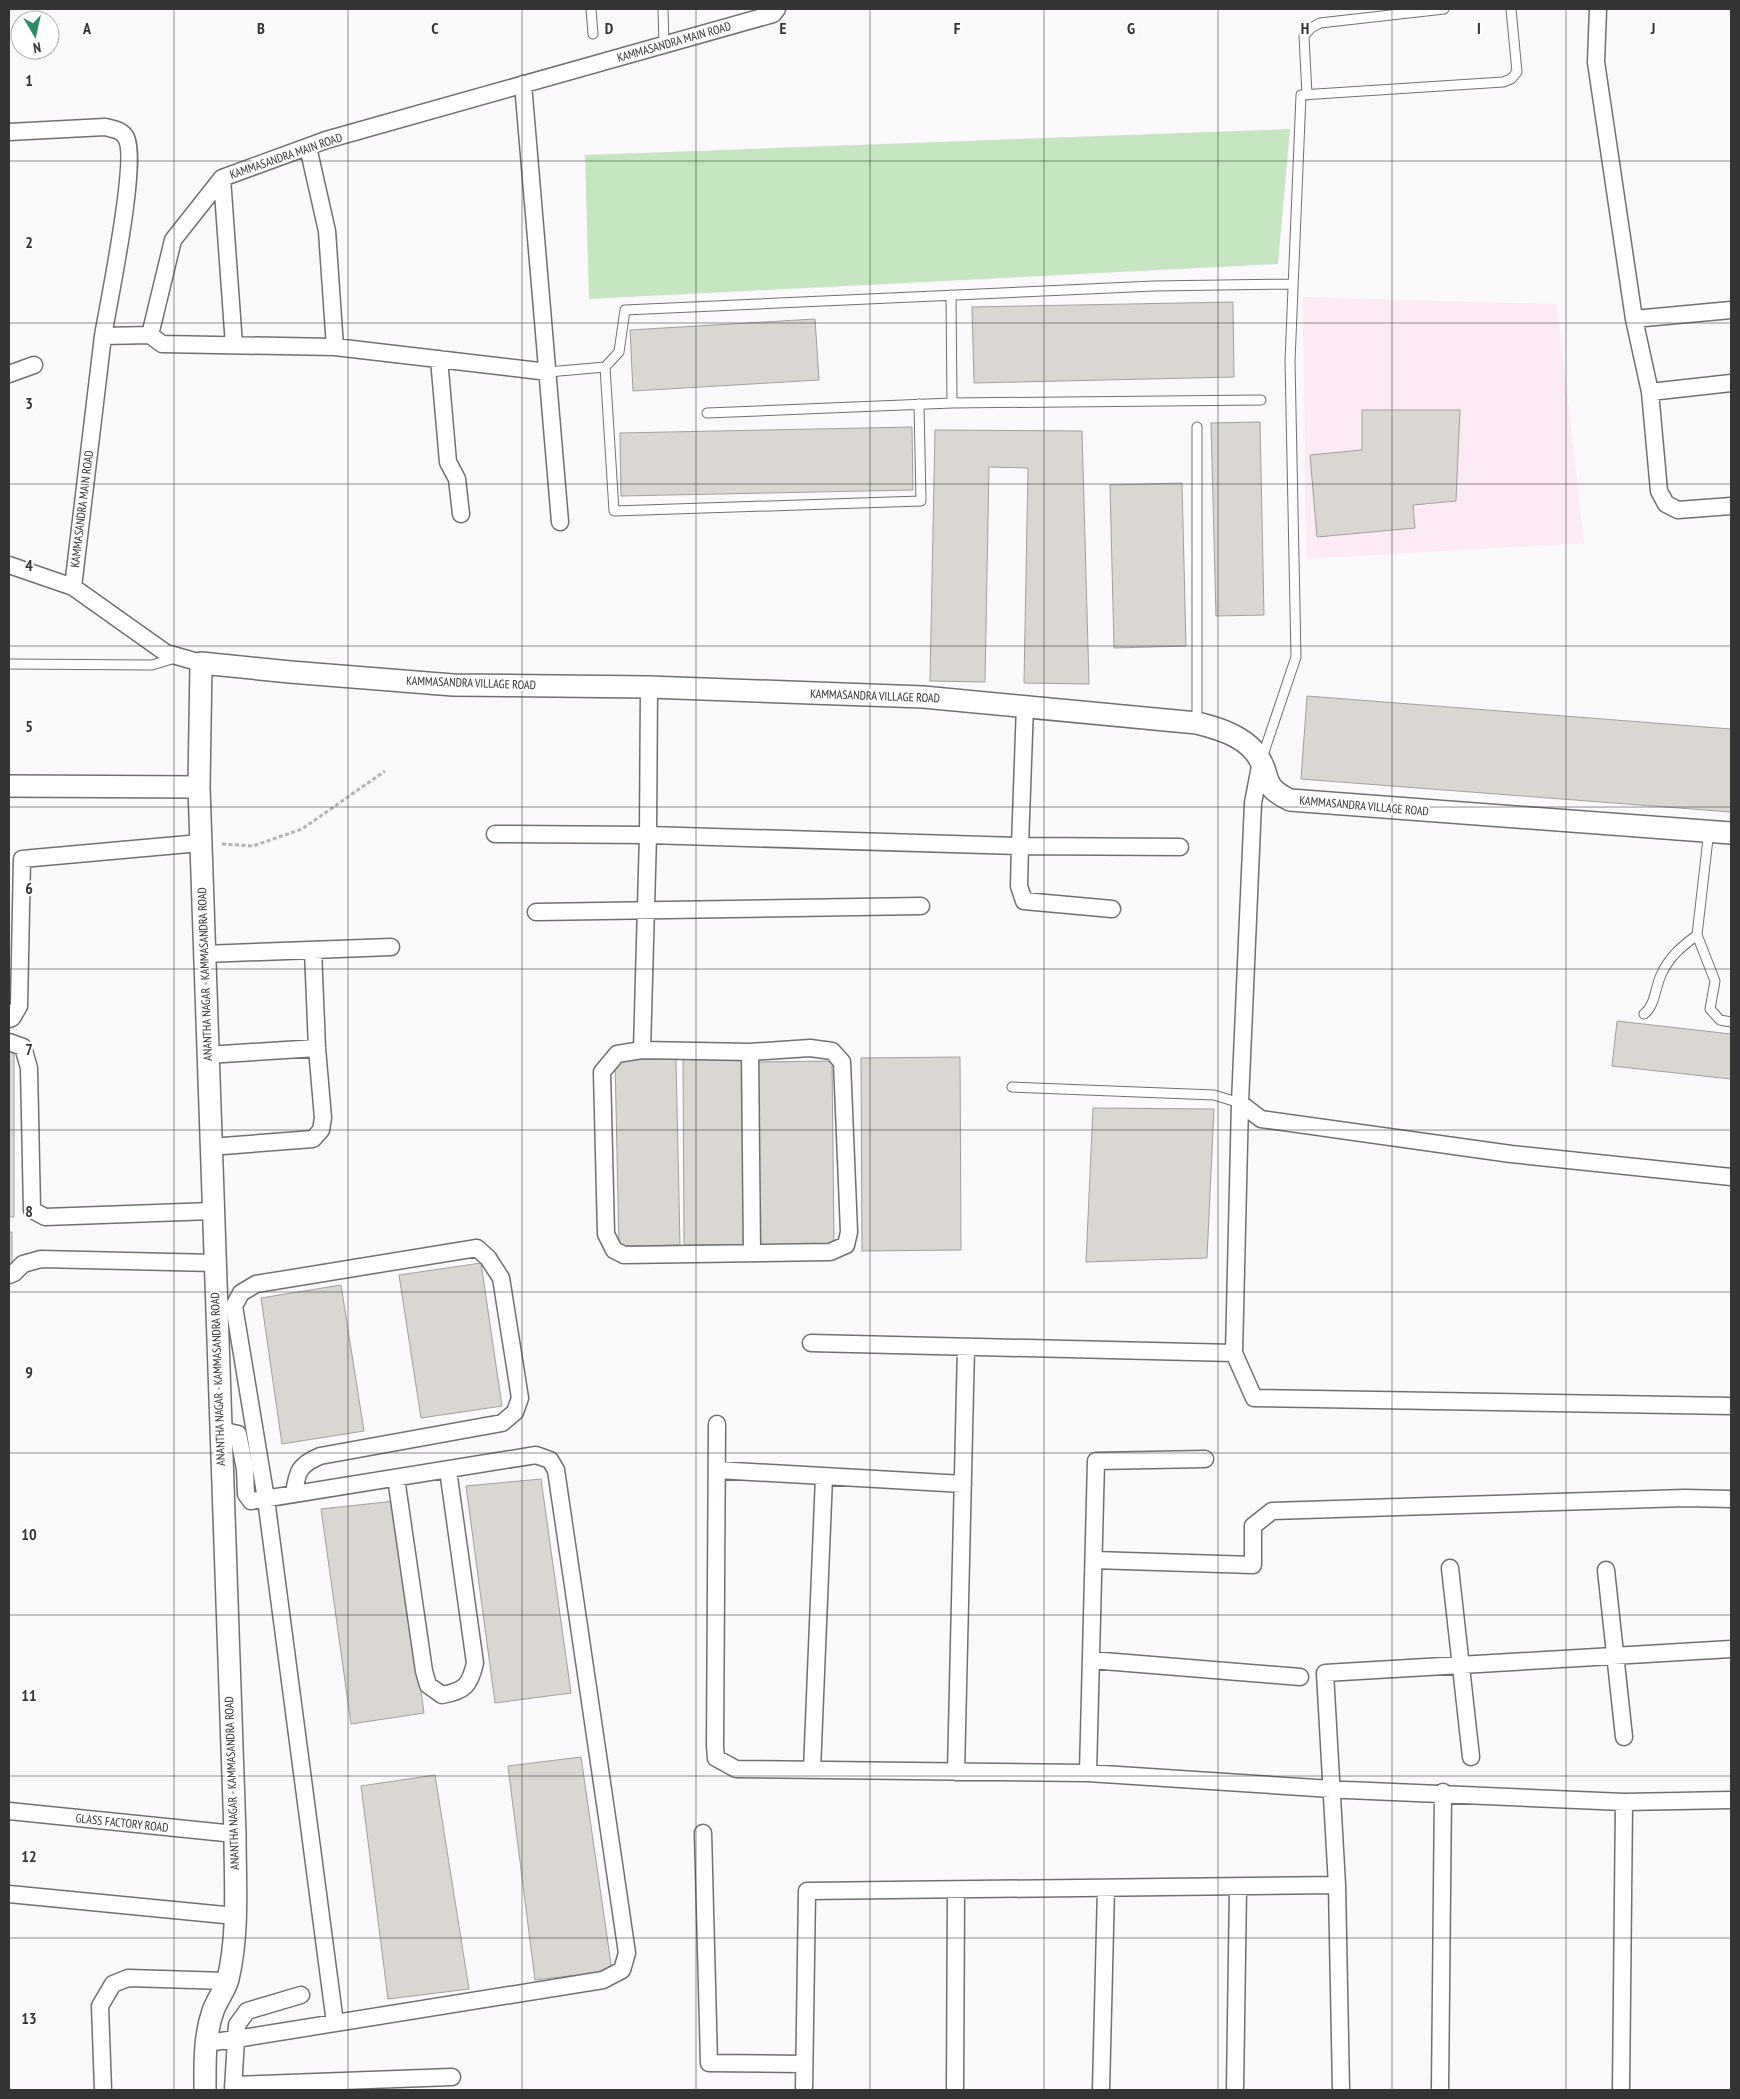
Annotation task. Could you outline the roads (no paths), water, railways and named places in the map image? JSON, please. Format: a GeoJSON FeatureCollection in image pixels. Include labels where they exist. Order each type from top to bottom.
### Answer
{"type":"FeatureCollection","features":[{"type":"Feature","properties":{"kind":"street","name":"KAMMASANDRA MAIN ROAD"},"geometry":{"type":"LineString","coordinates":[[150,335],[173,240],[222,178],[308,147],[773,14],[777,9]]}},
{"type":"Feature","properties":{"kind":"street"},"geometry":{"type":"LineString","coordinates":[[1598,9],[1596,62],[1634,319],[1650,392],[1659,491],[1666,504],[1678,510],[1731,506]]}},
{"type":"Feature","properties":{"kind":"street"},"geometry":{"type":"LineString","coordinates":[[523,84],[560,522]]}},
{"type":"Feature","properties":{"kind":"street","name":"KAMMASANDRA MAIN ROAD"},"geometry":{"type":"LineString","coordinates":[[9,132],[105,127],[120,130],[126,137],[129,150],[128,188],[103,336],[73,587]]}},
{"type":"Feature","properties":{"kind":"street"},"geometry":{"type":"LineString","coordinates":[[308,147],[327,231],[335,347]]}},
{"type":"Feature","properties":{"kind":"street"},"geometry":{"type":"LineString","coordinates":[[222,178],[234,345]]}},
{"type":"Feature","properties":{"kind":"street"},"geometry":{"type":"LineString","coordinates":[[1634,319],[1731,310]]}},
{"type":"Feature","properties":{"kind":"street"},"geometry":{"type":"LineString","coordinates":[[103,336],[150,335],[162,344],[335,347],[548,372]]}},
{"type":"Feature","properties":{"kind":"street"},"geometry":{"type":"LineString","coordinates":[[440,359],[448,462],[457,479],[461,514]]}},
{"type":"Feature","properties":{"kind":"street"},"geometry":{"type":"LineString","coordinates":[[9,374],[34,366]]}},
{"type":"Feature","properties":{"kind":"street"},"geometry":{"type":"LineString","coordinates":[[1650,392],[1731,383]]}},
{"type":"Feature","properties":{"kind":"street","name":"KAMMASANDRA VILLAGE ROAD"},"geometry":{"type":"LineString","coordinates":[[9,565],[73,587],[166,653],[201,662],[290,672],[453,685],[649,687],[923,697],[1025,705],[1197,723],[1219,729],[1236,737],[1255,751],[1261,761],[1270,788],[1277,794],[1290,800],[1731,833]]}},
{"type":"Feature","properties":{"kind":"street","name":"ANANTHA NAGAR - KAMMASANDRA ROAD"},"geometry":{"type":"LineString","coordinates":[[201,662],[200,843],[235,1834],[235,1916],[227,1981],[213,2010],[206,2044],[205,2090]]}},
{"type":"Feature","properties":{"kind":"street"},"geometry":{"type":"LineString","coordinates":[[642,1050],[648,835],[649,687]]}},
{"type":"Feature","properties":{"kind":"street"},"geometry":{"type":"LineString","coordinates":[[1025,705],[1019,886],[1024,901],[1112,909]]}},
{"type":"Feature","properties":{"kind":"street"},"geometry":{"type":"LineString","coordinates":[[1261,761],[1253,803],[1240,1103],[1234,1353],[1254,1398],[1731,1406]]}},
{"type":"Feature","properties":{"kind":"street"},"geometry":{"type":"LineString","coordinates":[[9,786],[199,786]]}},
{"type":"Feature","properties":{"kind":"street"},"geometry":{"type":"LineString","coordinates":[[495,834],[648,835],[1020,846],[1180,847]]}},
{"type":"Feature","properties":{"kind":"street"},"geometry":{"type":"LineString","coordinates":[[9,1019],[19,1006],[15,860],[200,843]]}},
{"type":"Feature","properties":{"kind":"street"},"geometry":{"type":"LineString","coordinates":[[536,912],[921,906]]}},
{"type":"Feature","properties":{"kind":"street"},"geometry":{"type":"LineString","coordinates":[[204,954],[391,947]]}},
{"type":"Feature","properties":{"kind":"street"},"geometry":{"type":"LineString","coordinates":[[210,1147],[313,1139],[321,1130],[323,1118],[317,1048],[313,950]]}},
{"type":"Feature","properties":{"kind":"street"},"geometry":{"type":"LineString","coordinates":[[9,1042],[23,1048],[29,1068],[32,1210],[45,1217],[212,1211]]}},
{"type":"Feature","properties":{"kind":"street"},"geometry":{"type":"LineString","coordinates":[[207,1055],[317,1048]]}},
{"type":"Feature","properties":{"kind":"street"},"geometry":{"type":"LineString","coordinates":[[810,1048],[832,1051],[842,1062],[848,1232],[846,1245],[830,1252],[624,1255],[614,1250],[606,1234],[602,1072],[617,1054],[642,1050],[750,1052],[810,1048]]}},
{"type":"Feature","properties":{"kind":"street"},"geometry":{"type":"LineString","coordinates":[[750,1052],[752,1253]]}},
{"type":"Feature","properties":{"kind":"street"},"geometry":{"type":"LineString","coordinates":[[1240,1103],[1261,1120],[1511,1154],[1731,1178]]}},
{"type":"Feature","properties":{"kind":"street"},"geometry":{"type":"LineString","coordinates":[[294,1494],[296,1477],[304,1463],[320,1456],[502,1423],[515,1412],[520,1398],[501,1278],[488,1258],[477,1248],[256,1284],[241,1293],[234,1306],[266,1499],[336,2023]]}},
{"type":"Feature","properties":{"kind":"street"},"geometry":{"type":"LineString","coordinates":[[9,1274],[14,1273],[23,1264],[41,1259],[214,1263]]}},
{"type":"Feature","properties":{"kind":"street"},"geometry":{"type":"LineString","coordinates":[[811,1343],[1234,1353]]}},
{"type":"Feature","properties":{"kind":"street"},"geometry":{"type":"LineString","coordinates":[[956,1772],[966,1348]]}},
{"type":"Feature","properties":{"kind":"street"},"geometry":{"type":"LineString","coordinates":[[717,1424],[715,1746],[716,1758],[736,1769],[1088,1773],[1332,1789],[1443,1792],[1624,1802],[1731,1800]]}},
{"type":"Feature","properties":{"kind":"street"},"geometry":{"type":"LineString","coordinates":[[206,2044],[603,1980],[622,1970],[627,1953],[556,1470],[550,1460],[536,1456],[251,1501],[246,1494],[245,1469],[238,1434],[220,1430]]}},
{"type":"Feature","properties":{"kind":"street"},"geometry":{"type":"LineString","coordinates":[[1088,1773],[1096,1461],[1206,1459]]}},
{"type":"Feature","properties":{"kind":"street"},"geometry":{"type":"LineString","coordinates":[[396,1478],[424,1671],[428,1685],[442,1696],[458,1692],[471,1680],[475,1663],[448,1470]]}},
{"type":"Feature","properties":{"kind":"street"},"geometry":{"type":"LineString","coordinates":[[717,1470],[962,1484]]}},
{"type":"Feature","properties":{"kind":"street"},"geometry":{"type":"LineString","coordinates":[[812,1770],[824,1477]]}},
{"type":"Feature","properties":{"kind":"street"},"geometry":{"type":"LineString","coordinates":[[1094,1560],[1252,1565],[1252,1526],[1272,1511],[1685,1498],[1731,1499]]}},
{"type":"Feature","properties":{"kind":"street"},"geometry":{"type":"LineString","coordinates":[[1450,1568],[1471,1757]]}},
{"type":"Feature","properties":{"kind":"street"},"geometry":{"type":"LineString","coordinates":[[1606,1570],[1624,1737]]}},
{"type":"Feature","properties":{"kind":"street"},"geometry":{"type":"LineString","coordinates":[[1341,2090],[1337,1885],[1326,1673],[1461,1667],[1731,1649]]}},
{"type":"Feature","properties":{"kind":"street"},"geometry":{"type":"LineString","coordinates":[[1091,1660],[1300,1677]]}},
{"type":"Feature","properties":{"kind":"street"},"geometry":{"type":"LineString","coordinates":[[1440,2090],[1443,1792]]}},
{"type":"Feature","properties":{"kind":"street"},"geometry":{"type":"LineString","coordinates":[[1622,2090],[1624,1802]]}},
{"type":"Feature","properties":{"kind":"street","name":"GLASS FACTORY ROAD"},"geometry":{"type":"LineString","coordinates":[[9,1811],[235,1834]]}},
{"type":"Feature","properties":{"kind":"street"},"geometry":{"type":"LineString","coordinates":[[703,1833],[709,2063],[804,2064]]}},
{"type":"Feature","properties":{"kind":"street"},"geometry":{"type":"LineString","coordinates":[[804,2090],[807,1891],[1337,1885]]}},
{"type":"Feature","properties":{"kind":"street"},"geometry":{"type":"LineString","coordinates":[[1235,2090],[1238,1887]]}},
{"type":"Feature","properties":{"kind":"street"},"geometry":{"type":"LineString","coordinates":[[1101,2090],[1106,1888]]}},
{"type":"Feature","properties":{"kind":"street"},"geometry":{"type":"LineString","coordinates":[[955,2090],[956,1890]]}},
{"type":"Feature","properties":{"kind":"street"},"geometry":{"type":"LineString","coordinates":[[9,1894],[235,1916]]}},
{"type":"Feature","properties":{"kind":"street"},"geometry":{"type":"LineString","coordinates":[[103,2090],[100,2006],[113,1984],[128,1978],[227,1981]]}},
{"type":"Feature","properties":{"kind":"street"},"geometry":{"type":"LineString","coordinates":[[301,1995],[247,2011],[237,2025],[233,2088],[452,2077]]}},
{"type":"Feature","properties":{"kind":"lane"},"geometry":{"type":"LineString","coordinates":[[591,9],[593,34]]}},
{"type":"Feature","properties":{"kind":"lane"},"geometry":{"type":"LineString","coordinates":[[663,9],[664,44]]}},
{"type":"Feature","properties":{"kind":"lane"},"geometry":{"type":"LineString","coordinates":[[1307,95],[1304,36],[1311,28],[1320,23],[1444,9]]}},
{"type":"Feature","properties":{"kind":"lane"},"geometry":{"type":"LineString","coordinates":[[1261,761],[1296,657],[1290,361],[1301,95],[1511,80],[1517,72],[1511,9]]}},
{"type":"Feature","properties":{"kind":"lane"},"geometry":{"type":"LineString","coordinates":[[548,372],[605,367],[620,352],[625,310],[1154,286],[1292,284]]}},
{"type":"Feature","properties":{"kind":"lane"},"geometry":{"type":"LineString","coordinates":[[951,295],[952,403]]}},
{"type":"Feature","properties":{"kind":"lane"},"geometry":{"type":"LineString","coordinates":[[605,367],[614,511],[921,501],[919,404]]}},
{"type":"Feature","properties":{"kind":"lane"},"geometry":{"type":"LineString","coordinates":[[707,413],[952,403],[1261,400]]}},
{"type":"Feature","properties":{"kind":"lane"},"geometry":{"type":"LineString","coordinates":[[1197,427],[1197,723]]}},
{"type":"Feature","properties":{"kind":"lane"},"geometry":{"type":"LineString","coordinates":[[9,664],[152,665],[177,657]]}},
{"type":"Feature","properties":{"kind":"lane"},"geometry":{"type":"LineString","coordinates":[[1709,830],[1697,935],[1715,981],[1710,1009],[1720,1020],[1731,1022]]}},
{"type":"Feature","properties":{"kind":"lane"},"geometry":{"type":"LineString","coordinates":[[1644,1014],[1651,1009],[1661,975],[1673,954],[1697,935]]}},
{"type":"Feature","properties":{"kind":"lane"},"geometry":{"type":"LineString","coordinates":[[1012,1087],[1214,1095],[1240,1103]]}}]}
